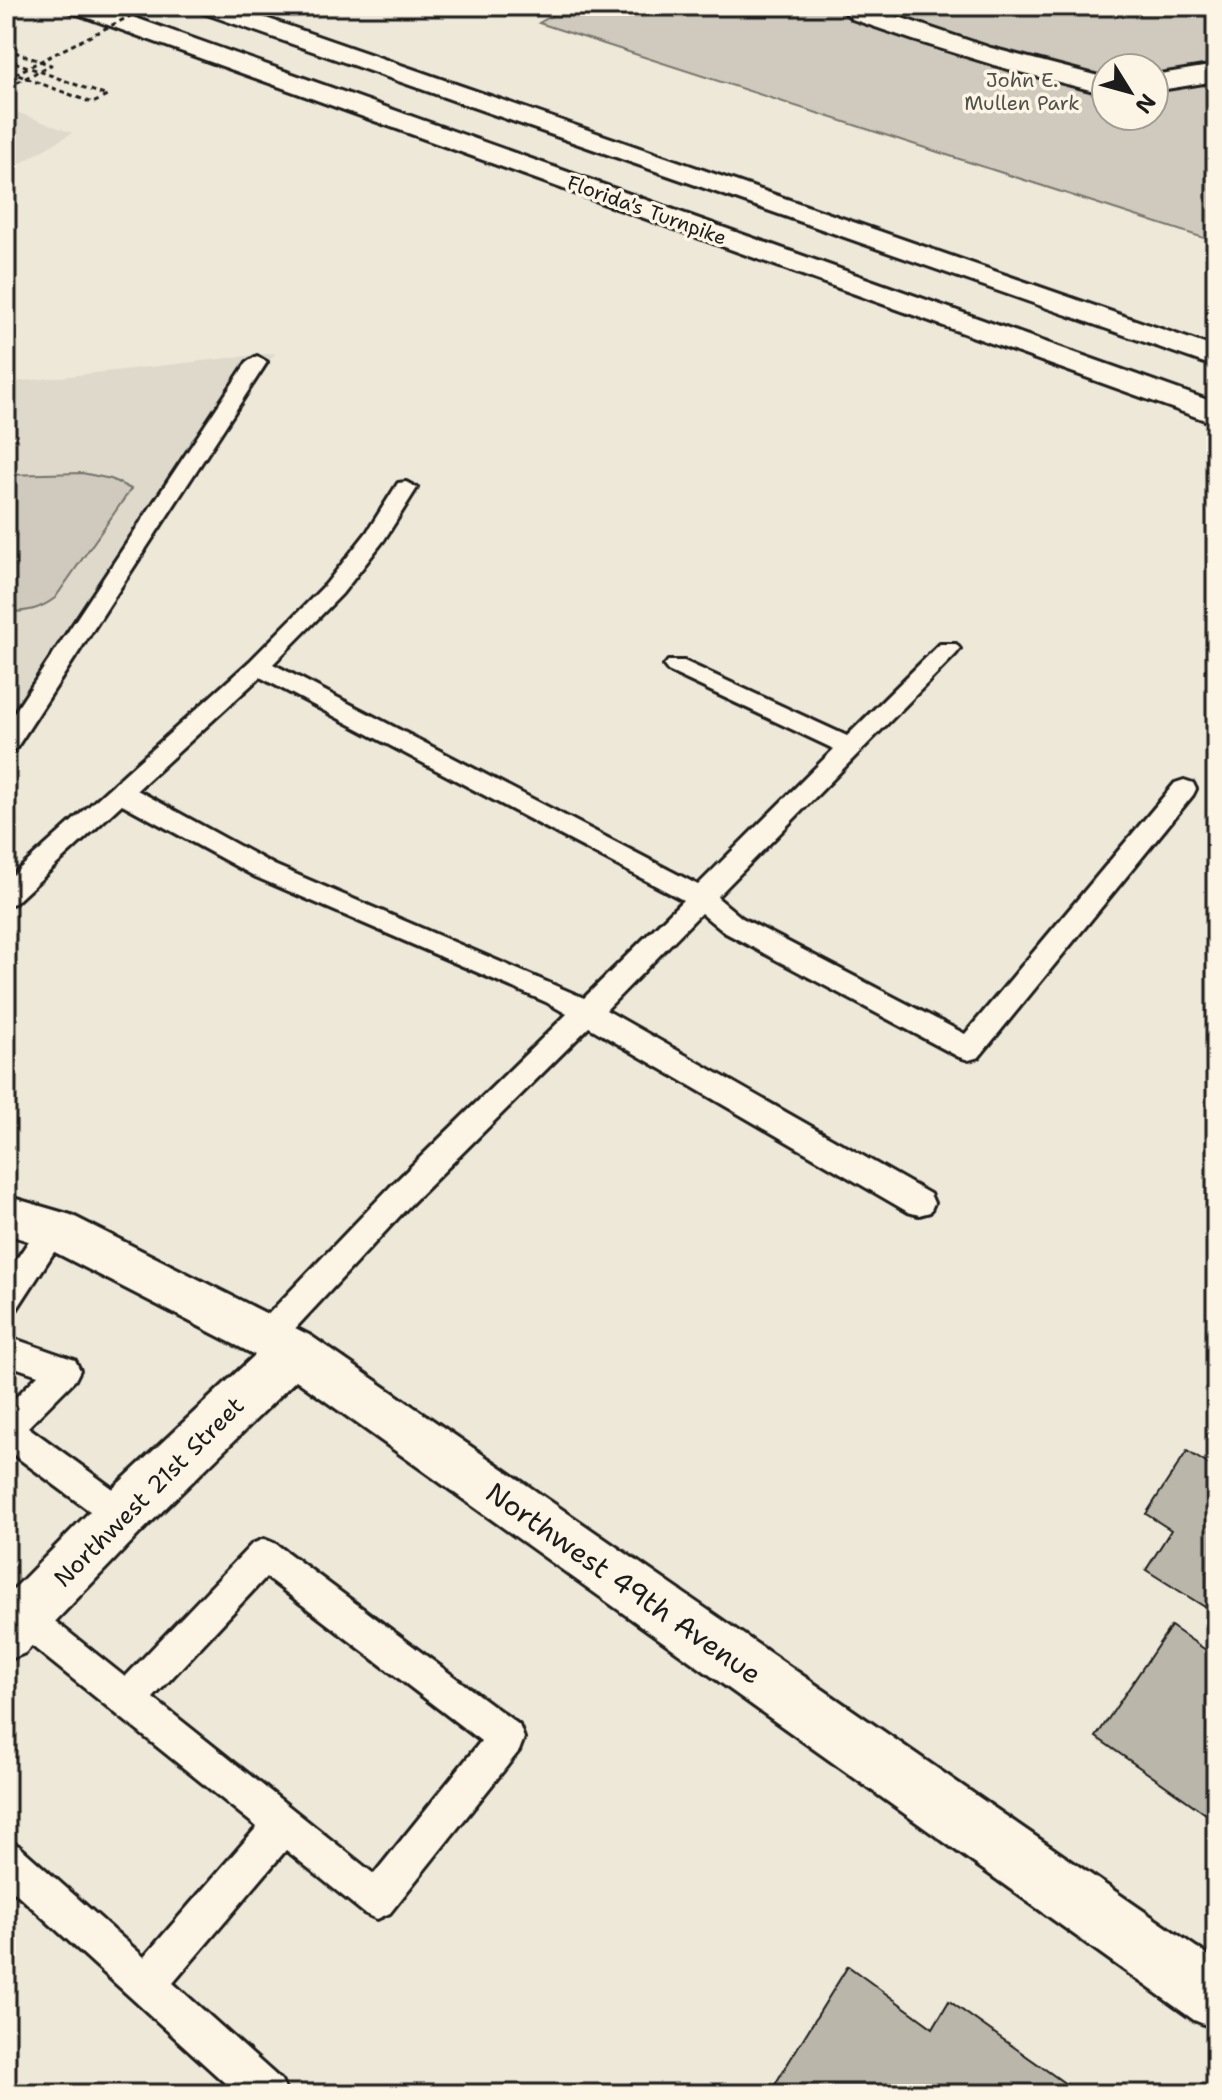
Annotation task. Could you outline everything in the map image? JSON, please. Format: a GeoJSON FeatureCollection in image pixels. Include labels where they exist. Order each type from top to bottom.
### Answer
{"type":"FeatureCollection","features":[{"type":"Feature","properties":{"kind":"main road","name":"Florida's Turnpike"},"geometry":{"type":"LineString","coordinates":[[78,6],[1216,414]]}},
{"type":"Feature","properties":{"kind":"main road","name":"Florida's Turnpike"},"geometry":{"type":"LineString","coordinates":[[207,6],[1216,358]]}},
{"type":"Feature","properties":{"kind":"main road"},"geometry":{"type":"LineString","coordinates":[[851,6],[861,14],[983,55],[1090,82]]}},
{"type":"Feature","properties":{"kind":"main road"},"geometry":{"type":"LineString","coordinates":[[1170,80],[1216,73]]}},
{"type":"Feature","properties":{"kind":"main road","name":"Northwest 49th Avenue"},"geometry":{"type":"LineString","coordinates":[[6,1215],[54,1229],[280,1344],[1216,1998]]}},
{"type":"Feature","properties":{"kind":"main road","name":"Northwest 21st Street"},"geometry":{"type":"LineString","coordinates":[[15,1627],[280,1344]]}},
{"type":"Feature","properties":{"kind":"lane"},"geometry":{"type":"LineString","coordinates":[[6,744],[257,362]]}},
{"type":"Feature","properties":{"kind":"lane"},"geometry":{"type":"LineString","coordinates":[[6,896],[258,666],[334,589],[376,535],[406,488]]}},
{"type":"Feature","properties":{"kind":"lane"},"geometry":{"type":"LineString","coordinates":[[280,1344],[400,1196],[948,649]]}},
{"type":"Feature","properties":{"kind":"lane"},"geometry":{"type":"LineString","coordinates":[[258,666],[701,898],[733,925],[969,1049],[1184,789]]}},
{"type":"Feature","properties":{"kind":"lane"},"geometry":{"type":"LineString","coordinates":[[676,666],[850,747]]}},
{"type":"Feature","properties":{"kind":"lane"},"geometry":{"type":"LineString","coordinates":[[120,792],[265,871],[556,995],[919,1203]]}},
{"type":"Feature","properties":{"kind":"lane"},"geometry":{"type":"LineString","coordinates":[[6,1300],[54,1229]]}},
{"type":"Feature","properties":{"kind":"lane"},"geometry":{"type":"LineString","coordinates":[[6,1350],[64,1370],[6,1429],[122,1515]]}},
{"type":"Feature","properties":{"kind":"lane"},"geometry":{"type":"LineString","coordinates":[[15,1627],[128,1699],[377,1900],[506,1738],[264,1555],[128,1699]]}},
{"type":"Feature","properties":{"kind":"lane"},"geometry":{"type":"LineString","coordinates":[[146,1985],[283,1825]]}},
{"type":"Feature","properties":{"kind":"lane"},"geometry":{"type":"LineString","coordinates":[[6,1859],[267,2094]]}},
{"type":"Feature","properties":{"kind":"path"},"geometry":{"type":"LineString","coordinates":[[6,59],[107,96],[93,103],[15,74],[150,6]]}},
{"type":"Feature","properties":{"kind":"path"},"geometry":{"type":"LineString","coordinates":[[6,49],[51,65],[6,88]]}},
{"type":"Feature","properties":{"kind":"shaded area"},"geometry":{"type":"Polygon","coordinates":[[[6,108],[72,133],[6,172],[6,108]]]}},
{"type":"Feature","properties":{"kind":"shaded area"},"geometry":{"type":"Polygon","coordinates":[[[275,353],[6,724],[6,383],[275,353]]]}},
{"type":"Feature","properties":{"kind":"green space","name":"John E. Mullen Park"},"geometry":{"type":"Polygon","coordinates":[[[569,6],[1216,6],[1216,242],[539,23],[569,6]]]}},
{"type":"Feature","properties":{"kind":"green space"},"geometry":{"type":"Polygon","coordinates":[[[82,473],[111,479],[131,489],[55,598],[32,610],[6,612],[6,475],[82,473]]]}},
{"type":"Feature","properties":{"kind":"building"},"geometry":{"type":"Polygon","coordinates":[[[1187,1451],[1216,1469],[1216,1614],[1146,1570],[1171,1530],[1146,1514],[1187,1451]]]}},
{"type":"Feature","properties":{"kind":"building"},"geometry":{"type":"Polygon","coordinates":[[[1171,1626],[1216,1657],[1216,1821],[1096,1737],[1171,1626]]]}},
{"type":"Feature","properties":{"kind":"building"},"geometry":{"type":"Polygon","coordinates":[[[848,1966],[933,2028],[949,2001],[1080,2094],[769,2094],[848,1966]]]}}]}
